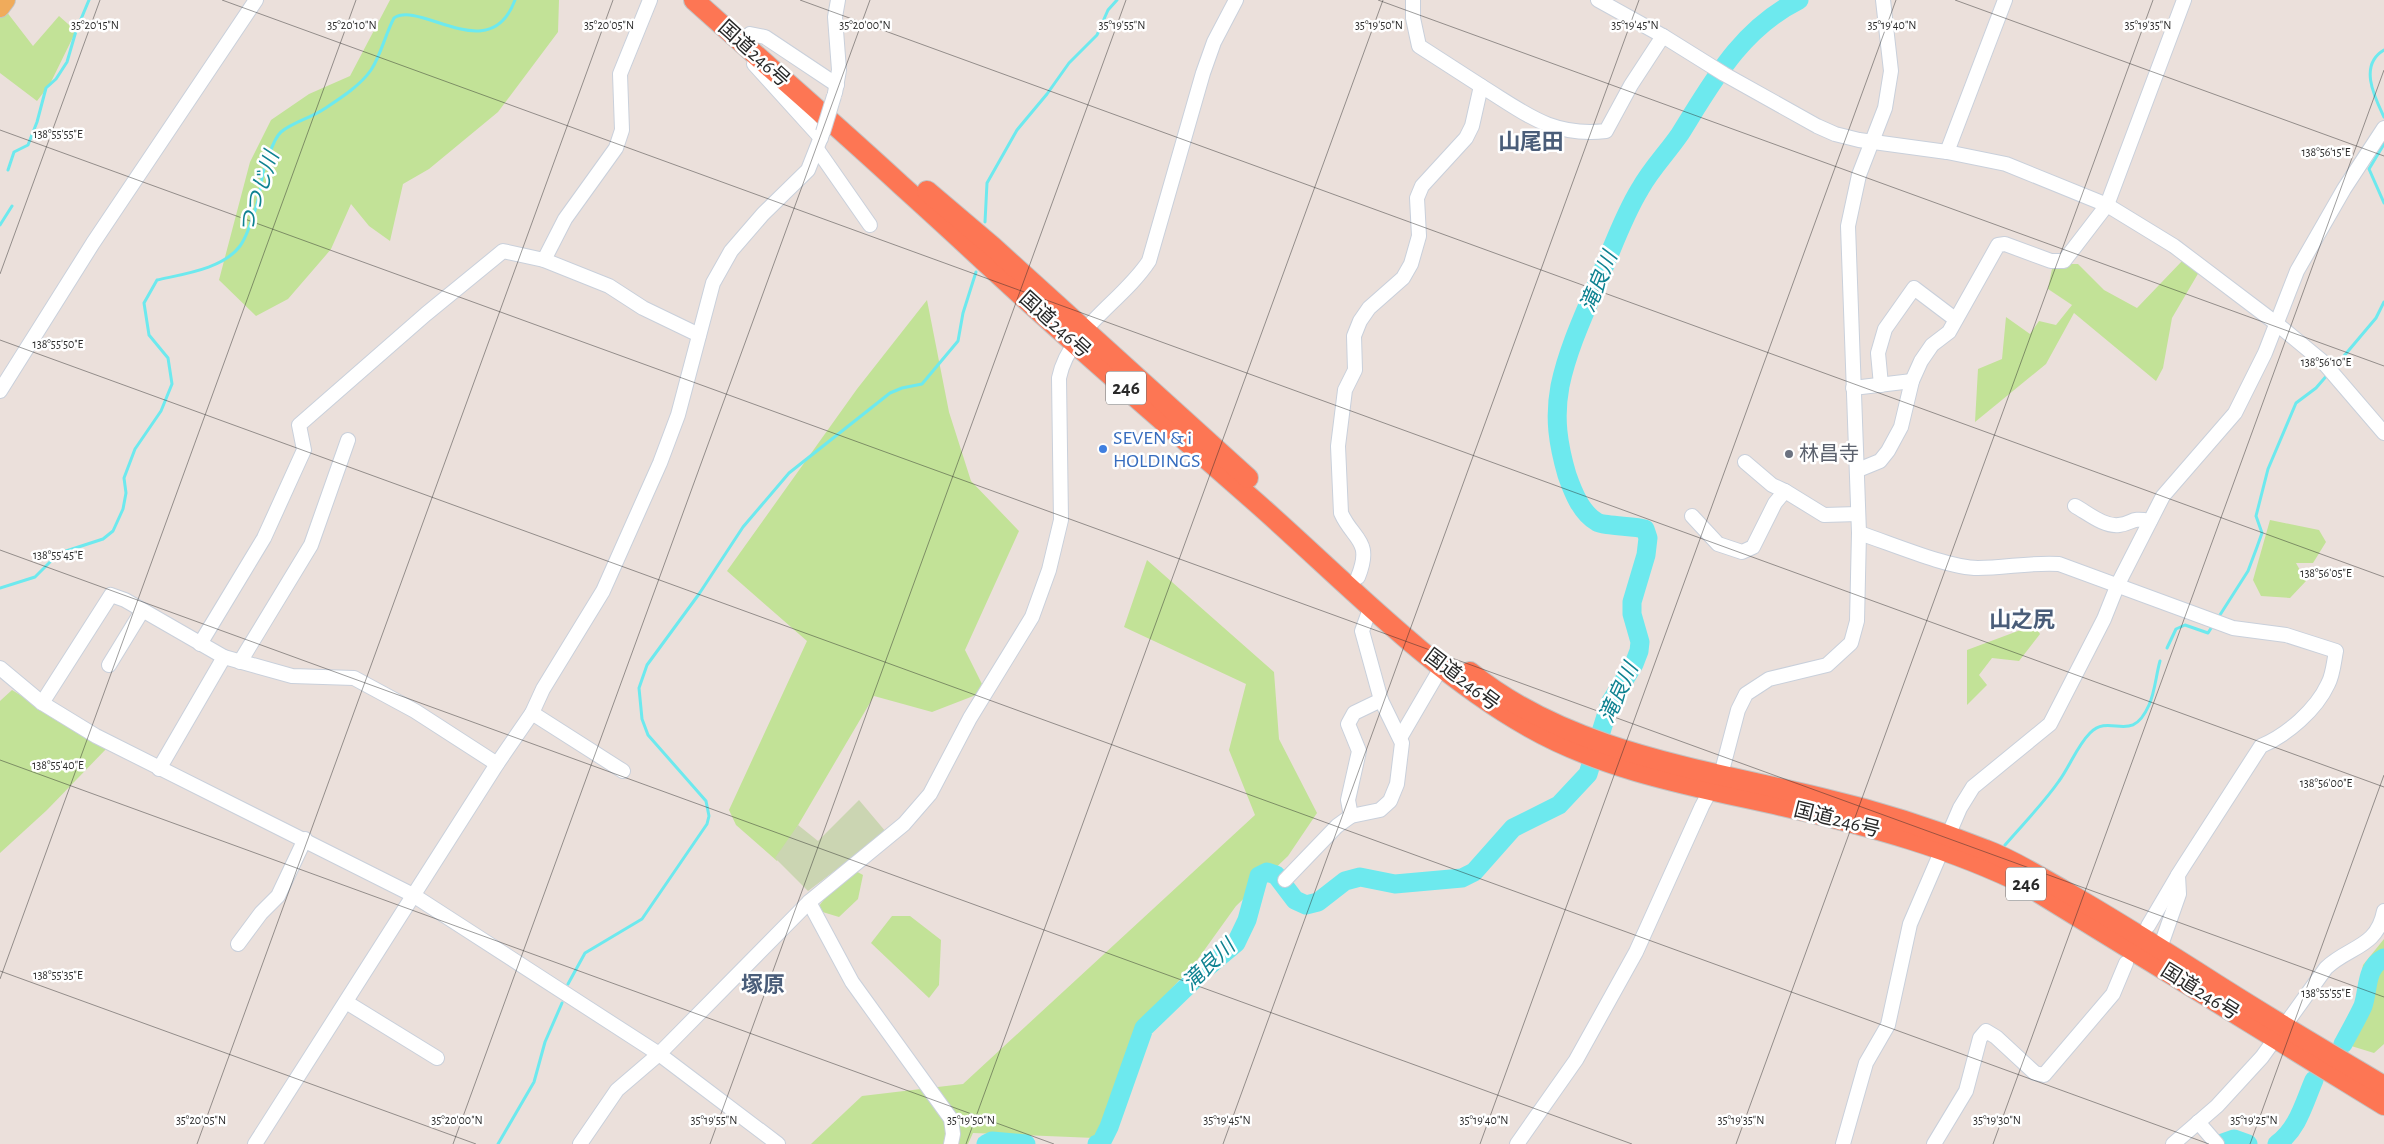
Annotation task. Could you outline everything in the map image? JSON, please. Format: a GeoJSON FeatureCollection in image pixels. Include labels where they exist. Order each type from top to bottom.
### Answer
{"type":"FeatureCollection","features":[{"type":"Feature","properties":{"kind":"highway","name":"国道246号"},"geometry":{"type":"LineString","coordinates":[[694,0],[742,35],[992,247],[1079,338],[1371,606],[1442,666],[1508,714],[1625,759],[1715,782],[1865,825],[1989,851],[2033,873],[2160,948],[2384,1105]]}},
{"type":"Feature","properties":{"kind":"highway","name":"国道246号"},"geometry":{"type":"LineString","coordinates":[[714,0],[742,35]]}},
{"type":"Feature","properties":{"kind":"highway","name":"国道246号"},"geometry":{"type":"LineString","coordinates":[[1079,338],[1476,676],[1552,722],[1580,743]]}},
{"type":"Feature","properties":{"kind":"highway","name":"国道246号"},"geometry":{"type":"LineString","coordinates":[[1946,843],[2028,886],[2281,1033],[2384,1086]]}},
{"type":"Feature","properties":{"kind":"main road"},"geometry":{"type":"LineString","coordinates":[[0,8],[6,0]]}},
{"type":"Feature","properties":{"kind":"street"},"geometry":{"type":"LineString","coordinates":[[0,391],[93,243],[256,0]]}},
{"type":"Feature","properties":{"kind":"street"},"geometry":{"type":"LineString","coordinates":[[544,260],[565,219],[616,148],[622,130],[620,74],[650,0]]}},
{"type":"Feature","properties":{"kind":"street"},"geometry":{"type":"LineString","coordinates":[[255,1144],[497,764],[532,713],[543,689],[603,590],[660,463],[678,415],[698,335],[714,283],[732,251],[763,214],[808,170],[820,140],[836,90],[839,70],[834,17],[838,0]]}},
{"type":"Feature","properties":{"kind":"street"},"geometry":{"type":"LineString","coordinates":[[580,1144],[617,1090],[659,1054],[809,902],[904,824],[930,794],[970,718],[1032,617],[1049,570],[1061,520],[1059,378],[1062,361],[1079,338],[1140,275],[1149,261],[1202,73],[1214,42],[1236,0]]}},
{"type":"Feature","properties":{"kind":"street"},"geometry":{"type":"LineString","coordinates":[[1413,0],[1413,18],[1419,46],[1545,125],[1590,133],[1606,131],[1631,85],[1663,36]]}},
{"type":"Feature","properties":{"kind":"street"},"geometry":{"type":"LineString","coordinates":[[1598,0],[1817,126],[1859,140],[1947,152],[2006,164],[2107,205],[2174,246],[2277,324],[2323,362],[2384,433]]}},
{"type":"Feature","properties":{"kind":"street"},"geometry":{"type":"LineString","coordinates":[[1518,1144],[1576,1060],[1636,952],[1725,759],[1738,710],[1746,694],[1769,679],[1827,665],[1851,643],[1857,621],[1859,533],[1848,226],[1859,175],[1874,141],[1885,108],[1890,72],[1882,0]]}},
{"type":"Feature","properties":{"kind":"street"},"geometry":{"type":"LineString","coordinates":[[1947,152],[2005,0]]}},
{"type":"Feature","properties":{"kind":"street"},"geometry":{"type":"LineString","coordinates":[[1858,470],[1880,461],[1888,451],[1901,427],[1912,381],[1932,345],[1949,332],[1998,245],[2005,244],[2052,261],[2064,261],[2107,205],[2184,0]]}},
{"type":"Feature","properties":{"kind":"street"},"geometry":{"type":"LineString","coordinates":[[742,35],[765,37],[836,90]]}},
{"type":"Feature","properties":{"kind":"street"},"geometry":{"type":"LineString","coordinates":[[742,35],[758,69],[820,140],[870,225]]}},
{"type":"Feature","properties":{"kind":"street"},"geometry":{"type":"LineString","coordinates":[[1358,577],[1363,549],[1359,537],[1345,522],[1341,513],[1338,446],[1345,390],[1355,370],[1354,336],[1360,321],[1369,308],[1403,278],[1411,264],[1419,236],[1418,198],[1422,186],[1466,138],[1472,126],[1481,86]]}},
{"type":"Feature","properties":{"kind":"street"},"geometry":{"type":"LineString","coordinates":[[1844,1144],[1866,1063],[1888,1025],[1910,924],[1960,808],[1973,787],[2050,724],[2104,619],[2118,584],[2163,496],[2175,479],[2235,413],[2248,390],[2277,324],[2297,271],[2344,189],[2384,128]]}},
{"type":"Feature","properties":{"kind":"street"},"geometry":{"type":"LineString","coordinates":[[200,644],[264,538],[304,450],[299,425],[426,314],[503,251],[544,260],[609,286],[643,308],[698,335]]}},
{"type":"Feature","properties":{"kind":"street"},"geometry":{"type":"LineString","coordinates":[[1881,385],[1878,353],[1885,330],[1914,288],[1956,319]]}},
{"type":"Feature","properties":{"kind":"street"},"geometry":{"type":"LineString","coordinates":[[1853,388],[1912,381]]}},
{"type":"Feature","properties":{"kind":"street"},"geometry":{"type":"LineString","coordinates":[[240,662],[310,545],[348,440]]}},
{"type":"Feature","properties":{"kind":"street"},"geometry":{"type":"LineString","coordinates":[[1745,462],[1772,485],[1824,515],[1858,514]]}},
{"type":"Feature","properties":{"kind":"street"},"geometry":{"type":"LineString","coordinates":[[1692,516],[1718,544],[1742,552],[1753,547],[1775,503],[1785,492]]}},
{"type":"Feature","properties":{"kind":"street"},"geometry":{"type":"LineString","coordinates":[[2075,506],[2102,522],[2118,525],[2136,518],[2150,521]]}},
{"type":"Feature","properties":{"kind":"street"},"geometry":{"type":"LineString","coordinates":[[1859,533],[1954,564],[1977,568],[2042,563],[2059,564],[2118,584],[2233,628],[2286,635],[2336,651],[2329,683],[2314,708],[2272,742],[2261,746],[2178,875],[2148,926]]}},
{"type":"Feature","properties":{"kind":"street"},"geometry":{"type":"LineString","coordinates":[[42,703],[111,595],[224,657],[292,676],[354,678],[415,711],[497,764]]}},
{"type":"Feature","properties":{"kind":"street"},"geometry":{"type":"LineString","coordinates":[[1285,880],[1337,826],[1351,816],[1380,810],[1390,801],[1397,784],[1402,743],[1381,700],[1362,631],[1371,606]]}},
{"type":"Feature","properties":{"kind":"street"},"geometry":{"type":"LineString","coordinates":[[109,665],[142,611]]}},
{"type":"Feature","properties":{"kind":"street"},"geometry":{"type":"LineString","coordinates":[[159,769],[224,657]]}},
{"type":"Feature","properties":{"kind":"street"},"geometry":{"type":"LineString","coordinates":[[1400,738],[1442,666]]}},
{"type":"Feature","properties":{"kind":"street"},"geometry":{"type":"LineString","coordinates":[[0,668],[42,703],[96,736],[159,769],[305,839],[413,895],[659,1054],[778,1144]]}},
{"type":"Feature","properties":{"kind":"street"},"geometry":{"type":"LineString","coordinates":[[1351,816],[1348,800],[1359,751],[1348,724],[1359,710],[1381,700]]}},
{"type":"Feature","properties":{"kind":"street"},"geometry":{"type":"LineString","coordinates":[[532,713],[623,771]]}},
{"type":"Feature","properties":{"kind":"street"},"geometry":{"type":"LineString","coordinates":[[238,944],[261,913],[278,896],[305,839]]}},
{"type":"Feature","properties":{"kind":"street"},"geometry":{"type":"LineString","coordinates":[[2160,948],[2180,894],[2178,875]]}},
{"type":"Feature","properties":{"kind":"street"},"geometry":{"type":"LineString","coordinates":[[809,902],[852,982],[951,1119],[953,1134],[951,1144]]}},
{"type":"Feature","properties":{"kind":"street"},"geometry":{"type":"LineString","coordinates":[[2173,1144],[2217,1106],[2281,1033],[2302,999],[2326,968],[2335,959],[2368,942],[2374,936],[2382,924],[2384,911]]}},
{"type":"Feature","properties":{"kind":"street"},"geometry":{"type":"LineString","coordinates":[[1934,1144],[1966,1091],[1980,1038],[1986,1031],[1996,1036],[2035,1072],[2044,1075],[2113,994],[2126,964]]}},
{"type":"Feature","properties":{"kind":"street"},"geometry":{"type":"LineString","coordinates":[[346,1002],[437,1058]]}},
{"type":"Feature","properties":{"kind":"street"},"geometry":{"type":"LineString","coordinates":[[2198,1122],[2214,1141]]}},
{"type":"Feature","properties":{"kind":"green space"},"geometry":{"type":"Polygon","coordinates":[[[390,0],[559,0],[558,32],[498,112],[429,169],[403,184],[390,241],[369,226],[351,204],[331,249],[326,255],[288,299],[256,316],[219,280],[250,162],[271,120],[309,94],[350,76],[390,0]]]}},
{"type":"Feature","properties":{"kind":"green space"},"geometry":{"type":"Polygon","coordinates":[[[6,11],[33,46],[59,16],[76,31],[50,84],[37,101],[0,73],[0,18],[6,11]]]}},
{"type":"Feature","properties":{"kind":"green space"},"geometry":{"type":"Polygon","coordinates":[[[2183,260],[2199,272],[2172,318],[2163,368],[2156,381],[2074,313],[2046,364],[1975,422],[1978,369],[2002,359],[2006,317],[2030,334],[2039,321],[2056,325],[2072,305],[2048,289],[2053,264],[2078,264],[2104,290],[2137,308],[2183,260]]]}},
{"type":"Feature","properties":{"kind":"green space"},"geometry":{"type":"Polygon","coordinates":[[[927,300],[949,412],[971,481],[1019,531],[965,650],[982,684],[976,695],[932,712],[874,696],[777,861],[736,825],[729,810],[807,641],[727,571],[857,389],[927,300]]]}},
{"type":"Feature","properties":{"kind":"green space"},"geometry":{"type":"Polygon","coordinates":[[[2270,520],[2319,530],[2326,542],[2313,563],[2296,563],[2306,581],[2290,598],[2261,596],[2253,580],[2270,520]]]}},
{"type":"Feature","properties":{"kind":"green space"},"geometry":{"type":"Polygon","coordinates":[[[1147,560],[1274,672],[1279,739],[1317,813],[1288,856],[1236,906],[1195,963],[1140,1023],[1095,1138],[973,1133],[968,1144],[811,1144],[862,1096],[963,1084],[1255,815],[1229,750],[1246,684],[1124,627],[1147,560]]]}},
{"type":"Feature","properties":{"kind":"green space"},"geometry":{"type":"Polygon","coordinates":[[[2034,625],[2040,634],[2019,661],[1992,658],[1979,675],[1987,685],[1967,705],[1967,650],[2034,625]]]}},
{"type":"Feature","properties":{"kind":"green space"},"geometry":{"type":"Polygon","coordinates":[[[12,690],[107,748],[47,810],[0,853],[0,701],[12,690]]]}},
{"type":"Feature","properties":{"kind":"green space"},"geometry":{"type":"Polygon","coordinates":[[[859,800],[886,832],[808,891],[775,858],[798,825],[818,841],[859,800]]]}},
{"type":"Feature","properties":{"kind":"green space"},"geometry":{"type":"Polygon","coordinates":[[[852,869],[863,875],[858,899],[839,917],[816,910],[837,882],[852,869]]]}},
{"type":"Feature","properties":{"kind":"green space"},"geometry":{"type":"Polygon","coordinates":[[[892,916],[910,916],[941,940],[939,985],[929,998],[871,943],[892,916]]]}},
{"type":"Feature","properties":{"kind":"green space"},"geometry":{"type":"Polygon","coordinates":[[[2384,939],[2384,1044],[2374,1053],[2348,1045],[2363,965],[2384,939]]]}},
{"type":"Feature","properties":{"kind":"waterway"},"geometry":{"type":"LineString","coordinates":[[8,170],[14,152],[28,145],[37,122],[46,88],[56,79],[67,62],[76,31],[89,0]]}},
{"type":"Feature","properties":{"kind":"waterway","name":"つつじ川"},"geometry":{"type":"LineString","coordinates":[[0,588],[35,577],[54,558],[66,551],[103,539],[113,531],[123,509],[126,493],[124,478],[135,449],[161,411],[172,384],[168,358],[149,335],[144,303],[157,280],[190,273],[213,265],[233,254],[240,246],[252,220],[264,168],[278,135],[291,125],[324,109],[349,92],[366,76],[374,64],[394,18],[406,15],[421,17],[455,28],[473,31],[489,29],[504,20],[515,0]]}},
{"type":"Feature","properties":{"kind":"waterway"},"geometry":{"type":"LineString","coordinates":[[985,222],[987,183],[1017,130],[1047,94],[1069,63],[1097,35],[1108,10],[1117,0]]}},
{"type":"Feature","properties":{"kind":"waterway","name":"滝良川"},"geometry":{"type":"LineString","coordinates":[[1097,1144],[1101,1143],[1109,1127],[1144,1028],[1205,969],[1236,943],[1247,920],[1259,876],[1267,872],[1276,875],[1295,900],[1306,905],[1318,902],[1345,881],[1360,877],[1395,884],[1462,878],[1474,872],[1513,828],[1559,805],[1588,774],[1610,703],[1634,664],[1639,651],[1640,642],[1632,614],[1632,602],[1646,555],[1648,538],[1645,529],[1597,522],[1586,513],[1575,495],[1567,475],[1559,442],[1557,409],[1563,371],[1578,328],[1629,209],[1644,182],[1680,134],[1730,58],[1761,26],[1799,0]]}},
{"type":"Feature","properties":{"kind":"waterway"},"geometry":{"type":"LineString","coordinates":[[2384,50],[2376,56],[2370,73],[2373,91],[2384,117]]}},
{"type":"Feature","properties":{"kind":"waterway"},"geometry":{"type":"LineString","coordinates":[[2384,144],[2369,169],[2384,203]]}},
{"type":"Feature","properties":{"kind":"waterway"},"geometry":{"type":"LineString","coordinates":[[0,225],[12,206]]}},
{"type":"Feature","properties":{"kind":"waterway"},"geometry":{"type":"LineString","coordinates":[[568,984],[585,953],[642,919],[707,824],[709,816],[706,801],[648,735],[642,719],[639,688],[647,665],[699,594],[743,527],[789,473],[890,393],[902,388],[922,384],[958,341],[963,313],[976,272]]}},
{"type":"Feature","properties":{"kind":"waterway"},"geometry":{"type":"LineString","coordinates":[[2333,369],[2376,318],[2384,302]]}},
{"type":"Feature","properties":{"kind":"waterway"},"geometry":{"type":"LineString","coordinates":[[2218,618],[2248,571],[2257,547],[2262,533],[2256,516],[2268,469],[2296,403],[2316,388],[2329,373]]}},
{"type":"Feature","properties":{"kind":"waterway"},"geometry":{"type":"LineString","coordinates":[[2167,648],[2176,629],[2185,625],[2208,633],[2213,625]]}},
{"type":"Feature","properties":{"kind":"waterway"},"geometry":{"type":"LineString","coordinates":[[2005,845],[2053,789],[2090,733],[2098,727],[2135,724],[2142,717],[2151,700],[2160,661]]}},
{"type":"Feature","properties":{"kind":"waterway"},"geometry":{"type":"LineString","coordinates":[[2343,1044],[2363,1006],[2371,973],[2378,962],[2384,958]]}},
{"type":"Feature","properties":{"kind":"waterway"},"geometry":{"type":"LineString","coordinates":[[498,1144],[534,1082],[545,1042],[562,1003]]}},
{"type":"Feature","properties":{"kind":"waterway"},"geometry":{"type":"LineString","coordinates":[[2277,1144],[2295,1123],[2314,1080]]}},
{"type":"Feature","properties":{"kind":"waterway"},"geometry":{"type":"LineString","coordinates":[[2220,1144],[2234,1139],[2248,1144]]}},
{"type":"Feature","properties":{"kind":"waterway","name":"滝良川"},"geometry":{"type":"LineString","coordinates":[[986,1144],[992,1141],[1026,1144]]}},
{"type":"Feature","properties":{"kind":"place","name":"SEVEN & i HOLDINGS"},"geometry":{"type":"Point","coordinates":[1103,449]}},
{"type":"Feature","properties":{"kind":"place","name":"林昌寺"},"geometry":{"type":"Point","coordinates":[1789,454]}},
{"type":"Feature","properties":{"kind":"district","name":"山尾田"},"geometry":{"type":"Point","coordinates":[1531,142]}},
{"type":"Feature","properties":{"kind":"district","name":"山之尻"},"geometry":{"type":"Point","coordinates":[2022,620]}},
{"type":"Feature","properties":{"kind":"district","name":"塚原"},"geometry":{"type":"Point","coordinates":[763,985]}}]}
